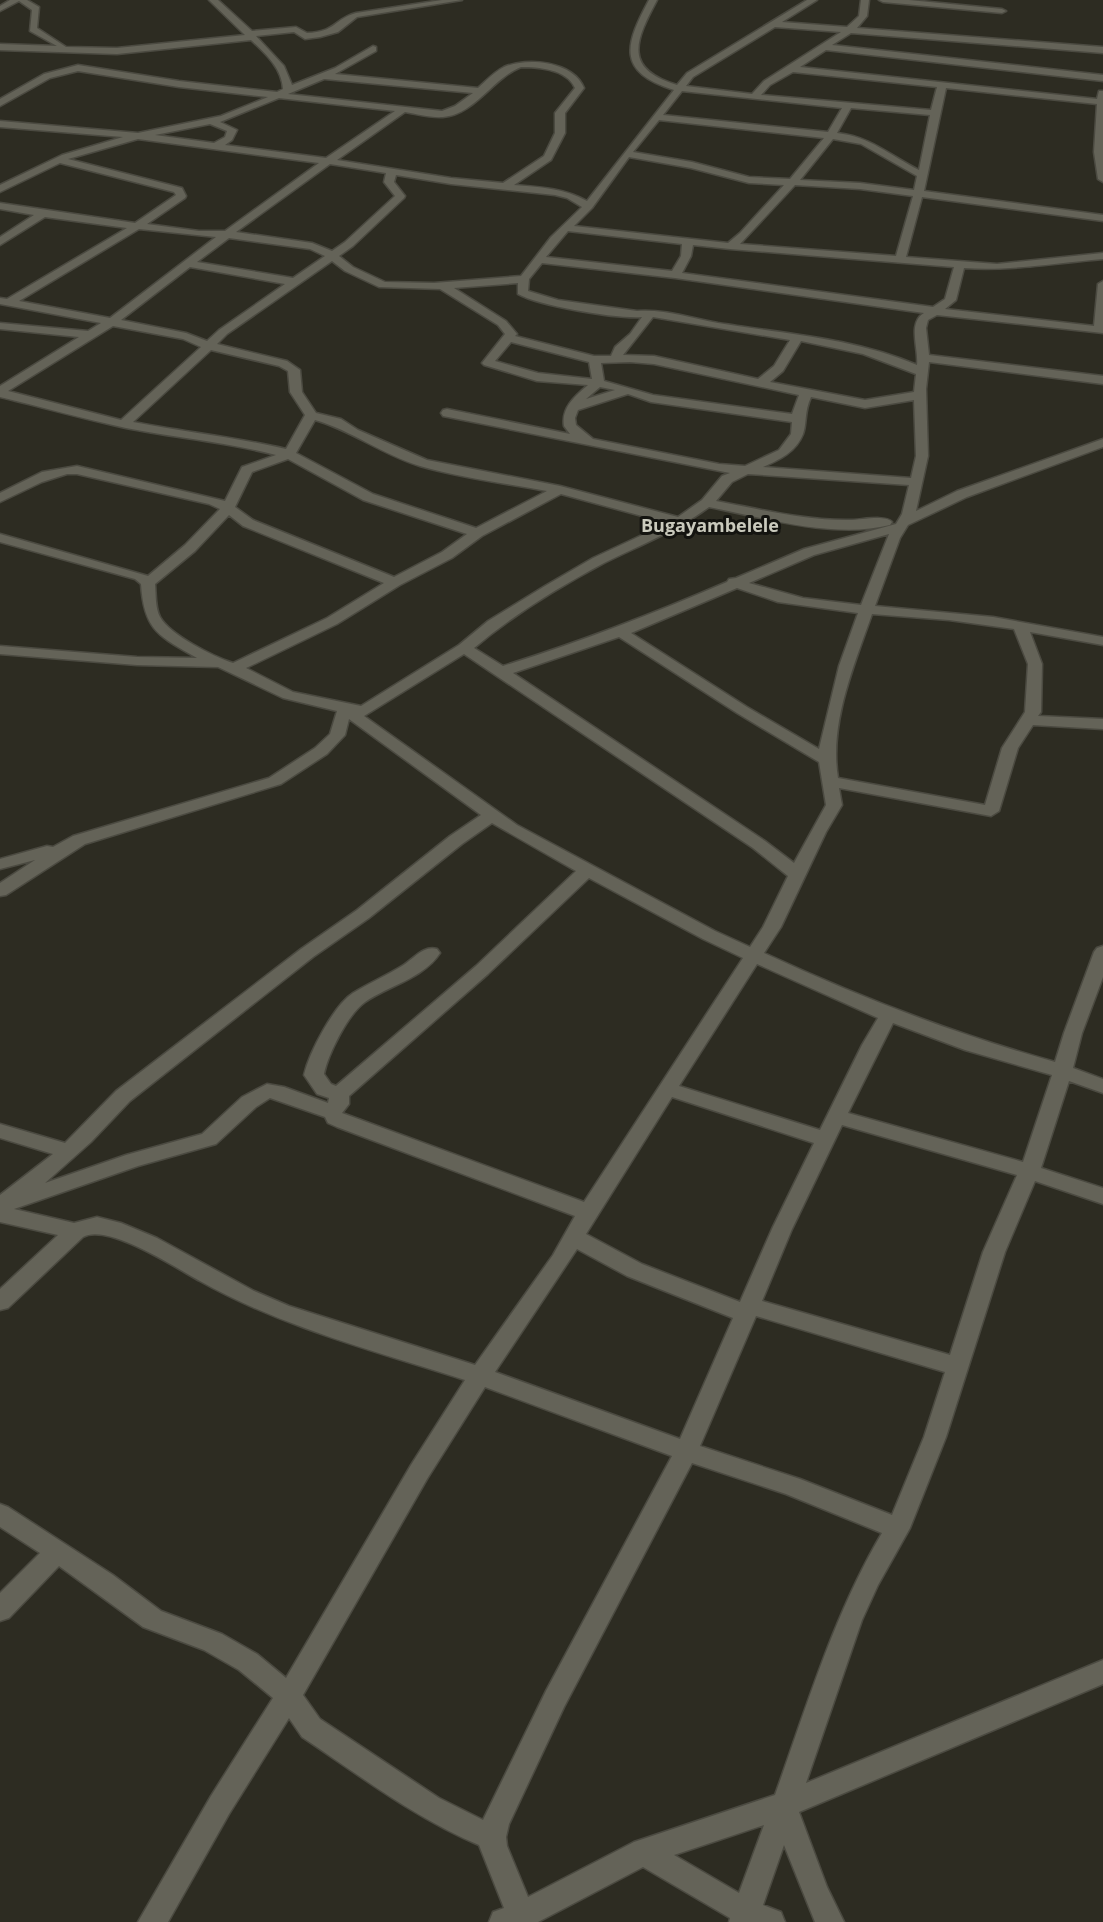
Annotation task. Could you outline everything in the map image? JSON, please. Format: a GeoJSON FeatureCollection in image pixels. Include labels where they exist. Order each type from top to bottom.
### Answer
{"type":"FeatureCollection","features":[{"type":"Feature","properties":{"kind":"street"},"geometry":{"type":"LineString","coordinates":[[0,9],[16,0]]}},
{"type":"Feature","properties":{"kind":"street"},"geometry":{"type":"LineString","coordinates":[[22,0],[36,9],[33,29],[45,38],[74,50]]}},
{"type":"Feature","properties":{"kind":"street"},"geometry":{"type":"LineString","coordinates":[[213,0],[282,68],[288,80],[285,92]]}},
{"type":"Feature","properties":{"kind":"street"},"geometry":{"type":"LineString","coordinates":[[0,47],[136,50],[296,29],[305,36],[335,30],[345,19],[356,15],[458,0]]}},
{"type":"Feature","properties":{"kind":"street"},"geometry":{"type":"LineString","coordinates":[[653,0],[638,28],[634,59],[636,65],[658,82],[678,88],[754,98],[933,113]]}},
{"type":"Feature","properties":{"kind":"street"},"geometry":{"type":"LineString","coordinates":[[813,0],[705,64],[678,88],[588,206],[565,228],[524,279],[522,292],[530,297],[611,311],[683,316],[716,326],[797,338],[923,365],[1103,380]]}},
{"type":"Feature","properties":{"kind":"street"},"geometry":{"type":"LineString","coordinates":[[754,98],[767,83],[792,69],[850,29],[863,16],[866,0]]}},
{"type":"Feature","properties":{"kind":"street"},"geometry":{"type":"LineString","coordinates":[[885,0],[1002,11]]}},
{"type":"Feature","properties":{"kind":"street"},"geometry":{"type":"LineString","coordinates":[[1001,21],[1002,11],[1008,0]]}},
{"type":"Feature","properties":{"kind":"street"},"geometry":{"type":"LineString","coordinates":[[771,24],[999,35],[1103,50]]}},
{"type":"Feature","properties":{"kind":"street"},"geometry":{"type":"LineString","coordinates":[[825,47],[869,59]]}},
{"type":"Feature","properties":{"kind":"street"},"geometry":{"type":"LineString","coordinates":[[0,189],[60,160],[138,136],[211,121],[245,111],[325,76],[373,49]]}},
{"type":"Feature","properties":{"kind":"street"},"geometry":{"type":"LineString","coordinates":[[808,58],[826,60]]}},
{"type":"Feature","properties":{"kind":"street"},"geometry":{"type":"LineString","coordinates":[[856,77],[869,59]]}},
{"type":"Feature","properties":{"kind":"street"},"geometry":{"type":"LineString","coordinates":[[847,61],[869,59],[1016,68],[1103,78]]}},
{"type":"Feature","properties":{"kind":"street"},"geometry":{"type":"LineString","coordinates":[[0,103],[53,74],[78,68],[179,84],[285,92],[443,114],[451,113],[500,72],[518,66],[549,67],[574,78],[580,85],[579,92],[560,113],[560,133],[548,158],[504,187]]}},
{"type":"Feature","properties":{"kind":"street"},"geometry":{"type":"LineString","coordinates":[[1016,68],[1028,75],[1024,84]]}},
{"type":"Feature","properties":{"kind":"street"},"geometry":{"type":"LineString","coordinates":[[792,69],[1003,92],[1101,107]]}},
{"type":"Feature","properties":{"kind":"street"},"geometry":{"type":"LineString","coordinates":[[325,76],[479,91]]}},
{"type":"Feature","properties":{"kind":"street"},"geometry":{"type":"LineString","coordinates":[[1003,92],[1024,84],[1049,85],[1092,77]]}},
{"type":"Feature","properties":{"kind":"street"},"geometry":{"type":"LineString","coordinates":[[0,90],[35,83]]}},
{"type":"Feature","properties":{"kind":"street"},"geometry":{"type":"LineString","coordinates":[[900,260],[919,193],[933,113],[942,87]]}},
{"type":"Feature","properties":{"kind":"street"},"geometry":{"type":"LineString","coordinates":[[1103,91],[1099,152],[1103,179]]}},
{"type":"Feature","properties":{"kind":"street"},"geometry":{"type":"LineString","coordinates":[[730,246],[744,236],[792,183],[831,135],[847,107]]}},
{"type":"Feature","properties":{"kind":"street"},"geometry":{"type":"LineString","coordinates":[[0,392],[113,321],[226,234],[403,110]]}},
{"type":"Feature","properties":{"kind":"street"},"geometry":{"type":"LineString","coordinates":[[657,117],[861,140],[900,165],[923,175]]}},
{"type":"Feature","properties":{"kind":"street"},"geometry":{"type":"LineString","coordinates":[[211,121],[232,130],[226,141],[215,147]]}},
{"type":"Feature","properties":{"kind":"street"},"geometry":{"type":"LineString","coordinates":[[786,131],[793,121]]}},
{"type":"Feature","properties":{"kind":"street"},"geometry":{"type":"LineString","coordinates":[[0,124],[138,136],[504,187],[555,192],[571,196],[588,206]]}},
{"type":"Feature","properties":{"kind":"street"},"geometry":{"type":"LineString","coordinates":[[627,154],[692,165],[749,180],[833,184],[919,193],[1103,218]]}},
{"type":"Feature","properties":{"kind":"street"},"geometry":{"type":"LineString","coordinates":[[4,302],[139,225],[180,198],[180,191],[60,160]]}},
{"type":"Feature","properties":{"kind":"street"},"geometry":{"type":"LineString","coordinates":[[124,424],[223,332],[349,244],[399,198],[400,195],[388,182],[392,170]]}},
{"type":"Feature","properties":{"kind":"street"},"geometry":{"type":"LineString","coordinates":[[0,206],[43,214],[312,246],[332,255],[349,269],[383,285],[442,285],[524,279]]}},
{"type":"Feature","properties":{"kind":"street"},"geometry":{"type":"LineString","coordinates":[[0,242],[43,214]]}},
{"type":"Feature","properties":{"kind":"street"},"geometry":{"type":"LineString","coordinates":[[565,228],[730,246],[1016,267],[1046,261],[1103,256]]}},
{"type":"Feature","properties":{"kind":"street"},"geometry":{"type":"LineString","coordinates":[[675,275],[686,256],[688,242]]}},
{"type":"Feature","properties":{"kind":"street"},"geometry":{"type":"LineString","coordinates":[[540,260],[675,275],[935,311],[1101,330],[1103,284]]}},
{"type":"Feature","properties":{"kind":"street"},"geometry":{"type":"LineString","coordinates":[[189,264],[295,282]]}},
{"type":"Feature","properties":{"kind":"street"},"geometry":{"type":"LineString","coordinates":[[152,1922],[220,1805],[289,1696],[419,1472],[480,1376],[560,1261],[588,1212],[772,927],[818,832],[834,805],[827,760],[830,728],[846,666],[866,610],[893,538],[905,521],[922,456],[923,365],[920,328],[923,318],[951,300],[960,264]]}},
{"type":"Feature","properties":{"kind":"street"},"geometry":{"type":"LineString","coordinates":[[442,285],[502,323],[511,334],[488,363],[537,377],[568,378],[598,383],[668,401],[799,419]]}},
{"type":"Feature","properties":{"kind":"street"},"geometry":{"type":"LineString","coordinates":[[4,302],[186,336],[209,346],[238,351],[253,358],[291,367],[294,370],[296,392],[311,415],[300,439],[289,454],[247,470],[228,508],[190,548],[148,583]]}},
{"type":"Feature","properties":{"kind":"street"},"geometry":{"type":"LineString","coordinates":[[616,359],[620,349],[634,336],[651,312]]}},
{"type":"Feature","properties":{"kind":"street"},"geometry":{"type":"LineString","coordinates":[[0,326],[89,335]]}},
{"type":"Feature","properties":{"kind":"street"},"geometry":{"type":"LineString","coordinates":[[508,338],[594,360],[654,360],[866,404],[921,395]]}},
{"type":"Feature","properties":{"kind":"street"},"geometry":{"type":"LineString","coordinates":[[761,383],[779,368],[797,338]]}},
{"type":"Feature","properties":{"kind":"street"},"geometry":{"type":"LineString","coordinates":[[594,360],[598,383]]}},
{"type":"Feature","properties":{"kind":"street"},"geometry":{"type":"LineString","coordinates":[[596,442],[580,436],[569,425],[568,415],[578,399],[598,383]]}},
{"type":"Feature","properties":{"kind":"street"},"geometry":{"type":"LineString","coordinates":[[573,407],[630,390]]}},
{"type":"Feature","properties":{"kind":"street"},"geometry":{"type":"LineString","coordinates":[[148,583],[150,608],[156,622],[201,655],[234,668],[288,695],[364,711],[464,648],[493,624],[550,589],[598,561],[680,522],[706,503],[720,486],[741,471],[783,453],[797,434],[799,410],[807,391]]}},
{"type":"Feature","properties":{"kind":"street"},"geometry":{"type":"LineString","coordinates":[[0,392],[124,424],[193,437],[245,443],[289,454],[368,497],[477,533]]}},
{"type":"Feature","properties":{"kind":"street"},"geometry":{"type":"LineString","coordinates":[[447,413],[596,442],[690,464],[741,471],[916,482]]}},
{"type":"Feature","properties":{"kind":"street"},"geometry":{"type":"LineString","coordinates":[[311,415],[338,422],[354,433],[423,463],[560,490],[680,522]]}},
{"type":"Feature","properties":{"kind":"street"},"geometry":{"type":"LineString","coordinates":[[503,671],[585,645],[646,622],[734,582],[808,552],[905,521],[962,494],[1103,443]]}},
{"type":"Feature","properties":{"kind":"street"},"geometry":{"type":"LineString","coordinates":[[0,498],[52,473],[71,469],[213,501],[228,508],[248,523],[395,582]]}},
{"type":"Feature","properties":{"kind":"street"},"geometry":{"type":"LineString","coordinates":[[234,668],[332,621],[395,582],[447,555],[477,533],[560,490]]}},
{"type":"Feature","properties":{"kind":"street"},"geometry":{"type":"LineString","coordinates":[[706,503],[790,518],[862,525],[905,521]]}},
{"type":"Feature","properties":{"kind":"street"},"geometry":{"type":"LineString","coordinates":[[0,538],[63,557],[134,574],[148,583]]}},
{"type":"Feature","properties":{"kind":"street"},"geometry":{"type":"LineString","coordinates":[[734,582],[770,596],[866,610],[928,614],[1103,641]]}},
{"type":"Feature","properties":{"kind":"street"},"geometry":{"type":"LineString","coordinates":[[829,781],[991,811],[1010,748],[1029,720],[1034,704],[1035,664],[1021,628]]}},
{"type":"Feature","properties":{"kind":"street"},"geometry":{"type":"LineString","coordinates":[[619,631],[742,710],[827,760]]}},
{"type":"Feature","properties":{"kind":"street"},"geometry":{"type":"LineString","coordinates":[[464,648],[503,671],[701,807],[753,839],[778,857],[797,875]]}},
{"type":"Feature","properties":{"kind":"street"},"geometry":{"type":"LineString","coordinates":[[0,650],[137,661],[219,663]]}},
{"type":"Feature","properties":{"kind":"street"},"geometry":{"type":"LineString","coordinates":[[345,708],[491,816],[557,856],[588,869],[666,913],[753,956],[889,1015],[972,1045],[1062,1071],[1103,1086]]}},
{"type":"Feature","properties":{"kind":"street"},"geometry":{"type":"LineString","coordinates":[[0,864],[64,847],[108,831],[275,781],[321,751],[337,735],[345,708]]}},
{"type":"Feature","properties":{"kind":"street"},"geometry":{"type":"LineString","coordinates":[[1029,720],[1103,724]]}},
{"type":"Feature","properties":{"kind":"street"},"geometry":{"type":"LineString","coordinates":[[1,1207],[69,1151],[123,1096],[307,953],[491,816]]}},
{"type":"Feature","properties":{"kind":"street"},"geometry":{"type":"LineString","coordinates":[[0,891],[64,847]]}},
{"type":"Feature","properties":{"kind":"street"},"geometry":{"type":"LineString","coordinates":[[588,869],[482,970],[336,1103],[335,1118],[588,1212]]}},
{"type":"Feature","properties":{"kind":"street"},"geometry":{"type":"LineString","coordinates":[[644,1852],[753,1919],[783,1805],[850,1620],[868,1579],[898,1528],[935,1437],[994,1252],[1052,1108],[1073,1032],[1103,952]]}},
{"type":"Feature","properties":{"kind":"street"},"geometry":{"type":"LineString","coordinates":[[336,1103],[314,1075],[317,1060],[338,1023],[358,998],[408,970],[431,953]]}},
{"type":"Feature","properties":{"kind":"street"},"geometry":{"type":"LineString","coordinates":[[514,1920],[516,1902],[500,1867],[492,1837],[496,1822],[555,1700],[686,1451],[782,1229],[871,1045],[889,1015]]}},
{"type":"Feature","properties":{"kind":"street"},"geometry":{"type":"LineString","coordinates":[[669,1089],[825,1139]]}},
{"type":"Feature","properties":{"kind":"street"},"geometry":{"type":"LineString","coordinates":[[1,1207],[133,1160],[209,1139],[249,1102],[267,1091],[336,1103]]}},
{"type":"Feature","properties":{"kind":"street"},"geometry":{"type":"LineString","coordinates":[[838,1117],[1028,1171],[1103,1196]]}},
{"type":"Feature","properties":{"kind":"street"},"geometry":{"type":"LineString","coordinates":[[0,1131],[69,1151]]}},
{"type":"Feature","properties":{"kind":"street"},"geometry":{"type":"LineString","coordinates":[[1,1207],[76,1231]]}},
{"type":"Feature","properties":{"kind":"street"},"geometry":{"type":"LineString","coordinates":[[0,1302],[76,1231],[89,1226],[114,1229],[150,1244],[236,1292],[282,1312],[480,1376],[686,1451],[792,1486],[898,1528]]}},
{"type":"Feature","properties":{"kind":"street"},"geometry":{"type":"LineString","coordinates":[[574,1236],[589,1248],[634,1269],[748,1310],[959,1367]]}},
{"type":"Feature","properties":{"kind":"street"},"geometry":{"type":"LineString","coordinates":[[0,1514],[104,1583],[152,1619],[213,1642],[230,1651],[289,1696],[310,1728],[430,1807],[456,1822],[492,1837]]}},
{"type":"Feature","properties":{"kind":"street"},"geometry":{"type":"LineString","coordinates":[[0,1610],[56,1553]]}},
{"type":"Feature","properties":{"kind":"street"},"geometry":{"type":"LineString","coordinates":[[514,1920],[644,1852],[783,1805],[1103,1672]]}},
{"type":"Feature","properties":{"kind":"street"},"geometry":{"type":"LineString","coordinates":[[783,1805],[816,1894],[830,1922]]}},
{"type":"Feature","properties":{"kind":"district","name":"Bugayambelele"},"geometry":{"type":"Point","coordinates":[710,526]}}]}
